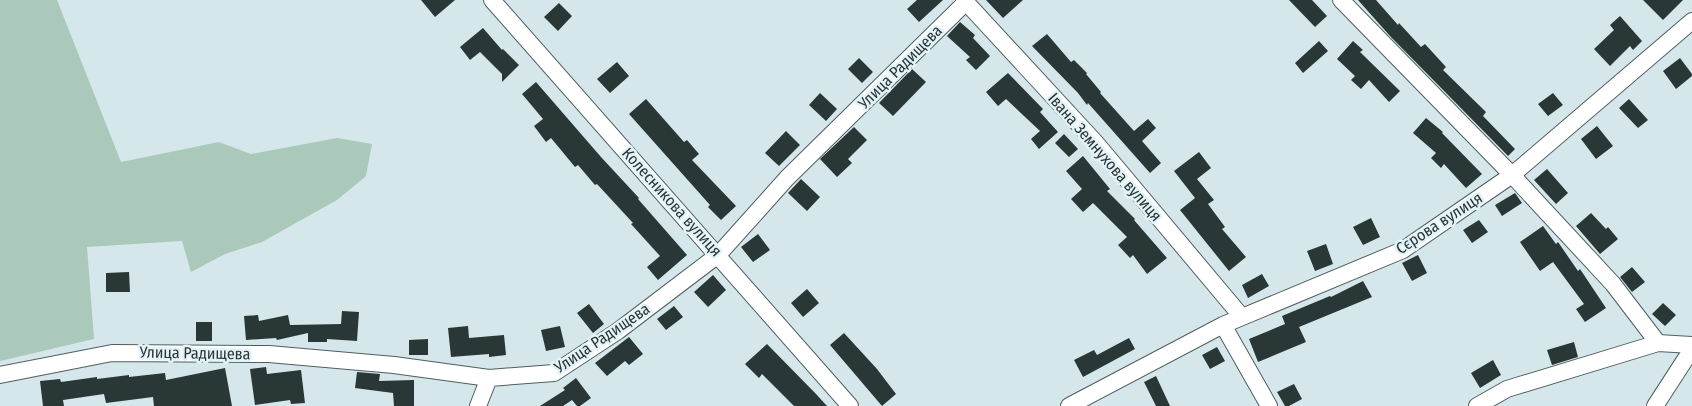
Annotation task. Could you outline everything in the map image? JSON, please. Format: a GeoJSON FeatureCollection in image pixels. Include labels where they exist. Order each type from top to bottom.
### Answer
{"type":"FeatureCollection","features":[{"type":"Feature","properties":{"kind":"street","name":"Колесникова вулиця"},"geometry":{"type":"LineString","coordinates":[[492,0],[850,406]]}},
{"type":"Feature","properties":{"kind":"street"},"geometry":{"type":"LineString","coordinates":[[1340,0],[1512,175],[1613,284],[1658,343]]}},
{"type":"Feature","properties":{"kind":"street","name":"Улица Радищева"},"geometry":{"type":"LineString","coordinates":[[0,375],[112,352],[269,354],[394,365],[489,378],[554,374],[618,331],[718,255],[787,178],[970,2]]}},
{"type":"Feature","properties":{"kind":"street","name":"Івана Земнухова вулиця"},"geometry":{"type":"LineString","coordinates":[[970,2],[1096,144],[1242,317]]}},
{"type":"Feature","properties":{"kind":"street","name":"Сєрова вулиця"},"geometry":{"type":"LineString","coordinates":[[1069,406],[1223,325],[1403,250],[1512,175],[1692,21]]}},
{"type":"Feature","properties":{"kind":"street"},"geometry":{"type":"LineString","coordinates":[[1223,325],[1269,406]]}},
{"type":"Feature","properties":{"kind":"street"},"geometry":{"type":"LineString","coordinates":[[1477,406],[1507,389],[1658,343],[1692,345]]}},
{"type":"Feature","properties":{"kind":"street"},"geometry":{"type":"LineString","coordinates":[[1655,406],[1692,349]]}},
{"type":"Feature","properties":{"kind":"street"},"geometry":{"type":"LineString","coordinates":[[478,406],[489,378]]}},
{"type":"Feature","properties":{"kind":"green space"},"geometry":{"type":"Polygon","coordinates":[[[0,0],[57,0],[121,162],[219,142],[251,154],[337,138],[372,144],[366,176],[337,200],[262,242],[225,254],[191,272],[182,241],[87,247],[94,339],[0,361],[0,0]]]}},
{"type":"Feature","properties":{"kind":"building"},"geometry":{"type":"Polygon","coordinates":[[[421,0],[455,0],[435,17],[421,0]]]}},
{"type":"Feature","properties":{"kind":"building"},"geometry":{"type":"Polygon","coordinates":[[[917,0],[943,0],[919,22],[907,9],[917,0]]]}},
{"type":"Feature","properties":{"kind":"building"},"geometry":{"type":"Polygon","coordinates":[[[986,0],[1023,0],[1003,18],[986,0]]]}},
{"type":"Feature","properties":{"kind":"building"},"geometry":{"type":"Polygon","coordinates":[[[1289,0],[1312,0],[1327,16],[1315,27],[1289,0]]]}},
{"type":"Feature","properties":{"kind":"building"},"geometry":{"type":"Polygon","coordinates":[[[1358,0],[1376,0],[1421,47],[1425,44],[1446,67],[1443,70],[1486,112],[1483,116],[1515,149],[1508,156],[1390,36],[1358,0]]]}},
{"type":"Feature","properties":{"kind":"building"},"geometry":{"type":"Polygon","coordinates":[[[1643,0],[1683,0],[1663,20],[1643,0]]]}},
{"type":"Feature","properties":{"kind":"building"},"geometry":{"type":"Polygon","coordinates":[[[559,3],[572,16],[558,31],[544,17],[559,3]]]}},
{"type":"Feature","properties":{"kind":"building"},"geometry":{"type":"Polygon","coordinates":[[[1620,16],[1642,41],[1633,50],[1630,46],[1610,66],[1594,49],[1614,30],[1610,25],[1620,16]]]}},
{"type":"Feature","properties":{"kind":"building"},"geometry":{"type":"Polygon","coordinates":[[[960,22],[975,35],[973,38],[990,56],[976,70],[966,60],[970,57],[947,36],[960,22]]]}},
{"type":"Feature","properties":{"kind":"building"},"geometry":{"type":"Polygon","coordinates":[[[483,28],[502,50],[519,65],[502,82],[502,74],[480,52],[470,60],[460,47],[483,28]]]}},
{"type":"Feature","properties":{"kind":"building"},"geometry":{"type":"Polygon","coordinates":[[[1047,34],[1071,62],[1074,60],[1087,73],[1100,93],[1134,131],[1148,119],[1156,128],[1142,141],[1161,163],[1150,173],[1088,103],[1087,105],[1078,93],[1032,46],[1047,34]]]}},
{"type":"Feature","properties":{"kind":"building"},"geometry":{"type":"Polygon","coordinates":[[[1319,41],[1328,51],[1303,73],[1295,63],[1319,41]]]}},
{"type":"Feature","properties":{"kind":"building"},"geometry":{"type":"Polygon","coordinates":[[[1353,41],[1363,50],[1360,52],[1400,91],[1389,102],[1369,80],[1361,89],[1351,80],[1355,76],[1337,59],[1353,41]]]}},
{"type":"Feature","properties":{"kind":"building"},"geometry":{"type":"Polygon","coordinates":[[[859,58],[873,72],[862,83],[848,69],[859,58]]]}},
{"type":"Feature","properties":{"kind":"building"},"geometry":{"type":"Polygon","coordinates":[[[1680,58],[1692,76],[1676,89],[1663,71],[1680,58]]]}},
{"type":"Feature","properties":{"kind":"building"},"geometry":{"type":"Polygon","coordinates":[[[617,62],[629,76],[610,93],[597,79],[617,62]]]}},
{"type":"Feature","properties":{"kind":"building"},"geometry":{"type":"Polygon","coordinates":[[[912,69],[926,82],[893,116],[879,103],[912,69]]]}},
{"type":"Feature","properties":{"kind":"building"},"geometry":{"type":"Polygon","coordinates":[[[1008,73],[1043,109],[1040,112],[1058,132],[1039,149],[1031,139],[1040,131],[1006,99],[998,106],[986,92],[1008,73]]]}},
{"type":"Feature","properties":{"kind":"building"},"geometry":{"type":"Polygon","coordinates":[[[536,82],[687,255],[658,280],[647,267],[660,256],[597,184],[595,185],[578,165],[575,167],[551,138],[546,142],[534,126],[543,119],[522,94],[536,82]]]}},
{"type":"Feature","properties":{"kind":"building"},"geometry":{"type":"Polygon","coordinates":[[[820,93],[837,109],[826,121],[809,105],[820,93]]]}},
{"type":"Feature","properties":{"kind":"building"},"geometry":{"type":"Polygon","coordinates":[[[1553,93],[1563,105],[1548,116],[1538,104],[1553,93]]]}},
{"type":"Feature","properties":{"kind":"building"},"geometry":{"type":"Polygon","coordinates":[[[646,99],[684,142],[687,140],[699,154],[692,160],[736,206],[721,220],[708,207],[710,205],[629,114],[646,99]]]}},
{"type":"Feature","properties":{"kind":"building"},"geometry":{"type":"Polygon","coordinates":[[[1629,99],[1648,120],[1638,128],[1619,108],[1629,99]]]}},
{"type":"Feature","properties":{"kind":"building"},"geometry":{"type":"Polygon","coordinates":[[[1426,118],[1443,132],[1482,174],[1466,188],[1444,164],[1441,168],[1431,158],[1436,153],[1413,133],[1426,118]]]}},
{"type":"Feature","properties":{"kind":"building"},"geometry":{"type":"Polygon","coordinates":[[[1597,126],[1613,146],[1596,159],[1581,139],[1597,126]]]}},
{"type":"Feature","properties":{"kind":"building"},"geometry":{"type":"Polygon","coordinates":[[[854,127],[867,140],[848,159],[852,163],[837,177],[820,159],[854,127]]]}},
{"type":"Feature","properties":{"kind":"building"},"geometry":{"type":"Polygon","coordinates":[[[786,131],[800,145],[779,166],[765,153],[786,131]]]}},
{"type":"Feature","properties":{"kind":"building"},"geometry":{"type":"Polygon","coordinates":[[[1064,134],[1078,149],[1069,157],[1055,143],[1064,134]]]}},
{"type":"Feature","properties":{"kind":"building"},"geometry":{"type":"Polygon","coordinates":[[[1199,152],[1211,168],[1197,179],[1214,200],[1208,204],[1225,227],[1222,229],[1246,257],[1229,271],[1180,210],[1195,198],[1174,171],[1199,152]]]}},
{"type":"Feature","properties":{"kind":"building"},"geometry":{"type":"Polygon","coordinates":[[[1083,156],[1110,189],[1107,191],[1135,219],[1167,258],[1147,274],[1133,255],[1130,258],[1118,245],[1127,237],[1093,203],[1083,212],[1071,199],[1082,189],[1066,171],[1083,156]]]}},
{"type":"Feature","properties":{"kind":"building"},"geometry":{"type":"Polygon","coordinates":[[[1547,169],[1568,193],[1556,204],[1534,180],[1547,169]]]}},
{"type":"Feature","properties":{"kind":"building"},"geometry":{"type":"Polygon","coordinates":[[[801,179],[820,197],[807,211],[788,193],[801,179]]]}},
{"type":"Feature","properties":{"kind":"building"},"geometry":{"type":"Polygon","coordinates":[[[1515,193],[1522,203],[1502,216],[1495,205],[1515,193]]]}},
{"type":"Feature","properties":{"kind":"building"},"geometry":{"type":"Polygon","coordinates":[[[1591,213],[1606,229],[1608,227],[1618,239],[1600,254],[1576,226],[1591,213]]]}},
{"type":"Feature","properties":{"kind":"building"},"geometry":{"type":"Polygon","coordinates":[[[1371,218],[1380,237],[1363,245],[1353,227],[1371,218]]]}},
{"type":"Feature","properties":{"kind":"building"},"geometry":{"type":"Polygon","coordinates":[[[1479,220],[1488,232],[1472,243],[1463,230],[1479,220]]]}},
{"type":"Feature","properties":{"kind":"building"},"geometry":{"type":"Polygon","coordinates":[[[1543,226],[1556,244],[1558,242],[1578,271],[1580,269],[1606,308],[1585,322],[1576,309],[1584,304],[1553,262],[1540,271],[1520,242],[1543,226]]]}},
{"type":"Feature","properties":{"kind":"building"},"geometry":{"type":"Polygon","coordinates":[[[758,234],[770,250],[753,262],[741,247],[758,234]]]}},
{"type":"Feature","properties":{"kind":"building"},"geometry":{"type":"Polygon","coordinates":[[[1326,244],[1333,264],[1315,271],[1307,251],[1326,244]]]}},
{"type":"Feature","properties":{"kind":"building"},"geometry":{"type":"Polygon","coordinates":[[[1418,255],[1427,273],[1412,281],[1402,263],[1418,255]]]}},
{"type":"Feature","properties":{"kind":"building"},"geometry":{"type":"Polygon","coordinates":[[[1632,267],[1645,282],[1632,292],[1620,277],[1632,267]]]}},
{"type":"Feature","properties":{"kind":"building"},"geometry":{"type":"Polygon","coordinates":[[[129,272],[130,292],[106,292],[106,273],[129,272]]]}},
{"type":"Feature","properties":{"kind":"building"},"geometry":{"type":"Polygon","coordinates":[[[1262,274],[1269,286],[1248,298],[1242,285],[1262,274]]]}},
{"type":"Feature","properties":{"kind":"building"},"geometry":{"type":"Polygon","coordinates":[[[713,275],[726,290],[708,307],[694,292],[713,275]]]}},
{"type":"Feature","properties":{"kind":"building"},"geometry":{"type":"Polygon","coordinates":[[[1363,281],[1372,297],[1299,327],[1306,342],[1258,362],[1249,339],[1285,324],[1282,316],[1331,297],[1363,281]]]}},
{"type":"Feature","properties":{"kind":"building"},"geometry":{"type":"Polygon","coordinates":[[[807,289],[819,303],[803,317],[791,303],[807,289]]]}},
{"type":"Feature","properties":{"kind":"building"},"geometry":{"type":"Polygon","coordinates":[[[1663,303],[1676,315],[1665,326],[1652,314],[1663,303]]]}},
{"type":"Feature","properties":{"kind":"building"},"geometry":{"type":"Polygon","coordinates":[[[589,304],[604,324],[593,333],[577,313],[589,304]]]}},
{"type":"Feature","properties":{"kind":"building"},"geometry":{"type":"Polygon","coordinates":[[[674,306],[683,317],[666,330],[657,319],[674,306]]]}},
{"type":"Feature","properties":{"kind":"building"},"geometry":{"type":"Polygon","coordinates":[[[342,311],[359,312],[357,341],[327,339],[327,342],[308,342],[308,333],[277,340],[276,338],[246,340],[244,316],[258,315],[259,321],[288,315],[290,325],[341,324],[342,311]]]}},
{"type":"Feature","properties":{"kind":"building"},"geometry":{"type":"Polygon","coordinates":[[[196,322],[212,322],[212,341],[196,341],[196,322]]]}},
{"type":"Feature","properties":{"kind":"building"},"geometry":{"type":"Polygon","coordinates":[[[468,326],[469,338],[504,335],[506,355],[489,357],[489,354],[451,357],[448,328],[468,326]]]}},
{"type":"Feature","properties":{"kind":"building"},"geometry":{"type":"Polygon","coordinates":[[[560,326],[565,347],[546,351],[541,330],[560,326]]]}},
{"type":"Feature","properties":{"kind":"building"},"geometry":{"type":"Polygon","coordinates":[[[844,333],[877,369],[896,394],[882,406],[830,345],[844,333]]]}},
{"type":"Feature","properties":{"kind":"building"},"geometry":{"type":"Polygon","coordinates":[[[629,337],[643,354],[629,365],[625,361],[607,376],[595,363],[629,337]]]}},
{"type":"Feature","properties":{"kind":"building"},"geometry":{"type":"Polygon","coordinates":[[[1129,338],[1135,349],[1083,377],[1074,360],[1094,350],[1097,355],[1129,338]]]}},
{"type":"Feature","properties":{"kind":"building"},"geometry":{"type":"Polygon","coordinates":[[[428,339],[428,355],[409,355],[409,340],[428,339]]]}},
{"type":"Feature","properties":{"kind":"building"},"geometry":{"type":"Polygon","coordinates":[[[1574,342],[1578,357],[1552,365],[1547,350],[1574,342]]]}},
{"type":"Feature","properties":{"kind":"building"},"geometry":{"type":"Polygon","coordinates":[[[767,344],[827,406],[794,406],[762,374],[759,378],[745,364],[767,344]]]}},
{"type":"Feature","properties":{"kind":"building"},"geometry":{"type":"Polygon","coordinates":[[[1217,347],[1225,361],[1210,369],[1202,355],[1217,347]]]}},
{"type":"Feature","properties":{"kind":"building"},"geometry":{"type":"Polygon","coordinates":[[[1493,360],[1501,375],[1480,388],[1471,373],[1493,360]]]}},
{"type":"Feature","properties":{"kind":"building"},"geometry":{"type":"Polygon","coordinates":[[[266,367],[267,374],[301,370],[305,403],[291,404],[290,400],[255,405],[250,369],[266,367]]]}},
{"type":"Feature","properties":{"kind":"building"},"geometry":{"type":"Polygon","coordinates":[[[225,368],[232,406],[154,406],[153,397],[106,403],[104,394],[63,400],[64,406],[43,406],[40,381],[60,379],[61,382],[97,377],[97,379],[165,373],[166,380],[225,368]]]}},
{"type":"Feature","properties":{"kind":"building"},"geometry":{"type":"Polygon","coordinates":[[[357,372],[380,374],[379,381],[414,380],[414,406],[394,406],[393,393],[355,388],[357,372]]]}},
{"type":"Feature","properties":{"kind":"building"},"geometry":{"type":"Polygon","coordinates":[[[1156,376],[1170,406],[1156,406],[1144,382],[1156,376]]]}},
{"type":"Feature","properties":{"kind":"building"},"geometry":{"type":"Polygon","coordinates":[[[576,378],[591,398],[580,406],[577,406],[572,400],[563,406],[540,406],[565,390],[563,388],[576,378]]]}},
{"type":"Feature","properties":{"kind":"building"},"geometry":{"type":"Polygon","coordinates":[[[1294,384],[1302,399],[1289,406],[1285,406],[1277,392],[1294,384]]]}}]}
